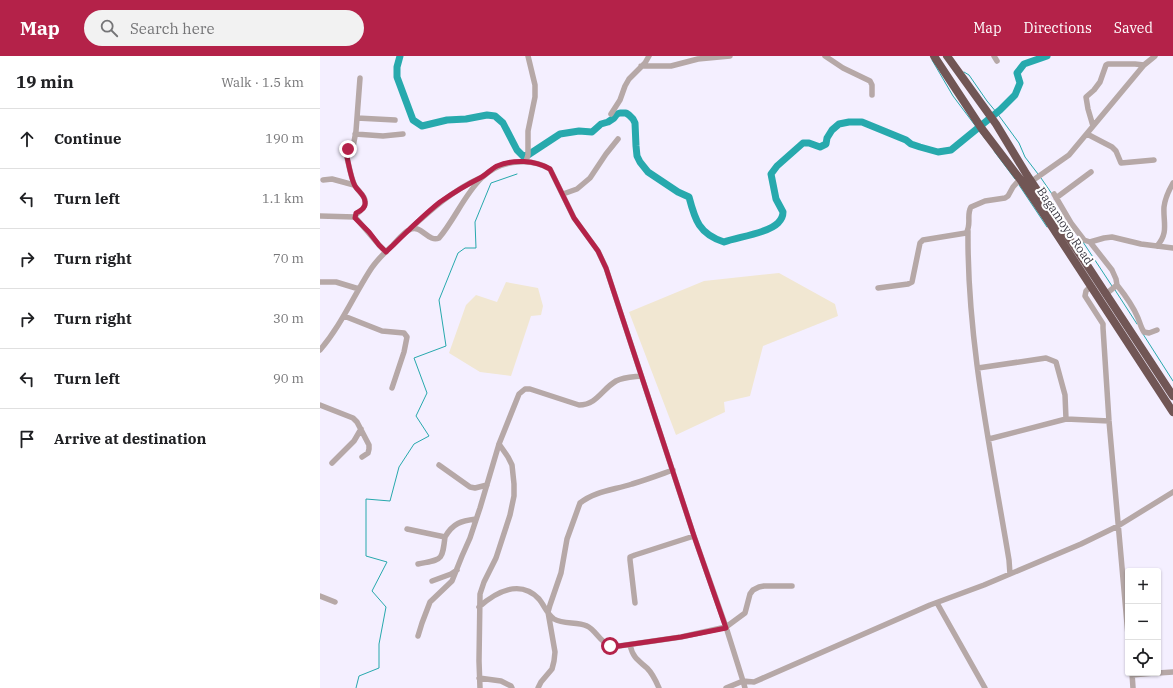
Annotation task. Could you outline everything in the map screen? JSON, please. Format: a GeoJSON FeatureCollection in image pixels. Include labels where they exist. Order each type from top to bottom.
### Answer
{"type":"FeatureCollection","features":[{"type":"Feature","properties":{"kind":"highway","name":"Bagamoyo Road"},"geometry":{"type":"LineString","coordinates":[[934,56],[984,131],[1020,179],[1173,412]]}},
{"type":"Feature","properties":{"kind":"highway","name":"Bagamoyo Road"},"geometry":{"type":"LineString","coordinates":[[948,56],[996,124],[1027,175],[1173,396]]}},
{"type":"Feature","properties":{"kind":"street"},"geometry":{"type":"LineString","coordinates":[[526,161],[528,156],[528,131],[535,97],[535,85],[528,56]]}},
{"type":"Feature","properties":{"kind":"street"},"geometry":{"type":"LineString","coordinates":[[611,114],[620,100],[629,79],[649,56]]}},
{"type":"Feature","properties":{"kind":"street"},"geometry":{"type":"LineString","coordinates":[[641,66],[671,66],[698,59],[730,56]]}},
{"type":"Feature","properties":{"kind":"street"},"geometry":{"type":"LineString","coordinates":[[825,56],[843,68],[867,78],[872,85],[872,95]]}},
{"type":"Feature","properties":{"kind":"street"},"geometry":{"type":"LineString","coordinates":[[1032,181],[1069,155],[1144,65],[1155,56]]}},
{"type":"Feature","properties":{"kind":"street"},"geometry":{"type":"LineString","coordinates":[[1093,126],[1086,97],[1094,90],[1101,79],[1106,65],[1144,65]]}},
{"type":"Feature","properties":{"kind":"street"},"geometry":{"type":"LineString","coordinates":[[355,217],[356,213],[364,208],[365,202],[363,196],[354,185],[346,151],[347,149],[353,147],[360,78]]}},
{"type":"Feature","properties":{"kind":"street"},"geometry":{"type":"LineString","coordinates":[[357,118],[395,120]]}},
{"type":"Feature","properties":{"kind":"street"},"geometry":{"type":"LineString","coordinates":[[355,134],[383,136],[403,134]]}},
{"type":"Feature","properties":{"kind":"street"},"geometry":{"type":"LineString","coordinates":[[1087,134],[1112,147],[1116,151],[1121,163],[1154,160]]}},
{"type":"Feature","properties":{"kind":"street"},"geometry":{"type":"LineString","coordinates":[[563,194],[577,189],[590,178],[618,139]]}},
{"type":"Feature","properties":{"kind":"street"},"geometry":{"type":"LineString","coordinates":[[408,231],[411,229],[418,230],[432,239],[436,240],[439,238],[481,178],[497,166],[513,162],[526,161],[544,165],[550,169],[574,218],[598,251],[606,268],[745,688]]}},
{"type":"Feature","properties":{"kind":"street"},"geometry":{"type":"LineString","coordinates":[[1091,172],[1055,196],[1075,229],[1084,240],[1090,242],[1112,270],[1117,285],[1126,296],[1139,319],[1140,326],[1144,332],[1157,330]]}},
{"type":"Feature","properties":{"kind":"street"},"geometry":{"type":"LineString","coordinates":[[320,350],[330,338],[344,316],[369,272],[386,252],[441,202],[472,181],[481,178]]}},
{"type":"Feature","properties":{"kind":"street"},"geometry":{"type":"LineString","coordinates":[[323,180],[332,179],[354,185]]}},
{"type":"Feature","properties":{"kind":"street"},"geometry":{"type":"LineString","coordinates":[[1010,574],[1008,553],[978,368],[969,283],[968,231],[970,207],[985,201],[1005,198],[1020,179]]}},
{"type":"Feature","properties":{"kind":"street"},"geometry":{"type":"LineString","coordinates":[[1156,246],[1162,240],[1164,234],[1165,198],[1173,183]]}},
{"type":"Feature","properties":{"kind":"street"},"geometry":{"type":"LineString","coordinates":[[320,216],[355,217],[386,252]]}},
{"type":"Feature","properties":{"kind":"street"},"geometry":{"type":"LineString","coordinates":[[878,288],[908,284],[912,282],[920,244],[923,240],[964,234],[968,231]]}},
{"type":"Feature","properties":{"kind":"street"},"geometry":{"type":"LineString","coordinates":[[1090,242],[1112,237],[1130,242],[1173,248]]}},
{"type":"Feature","properties":{"kind":"street"},"geometry":{"type":"LineString","coordinates":[[320,282],[336,282],[359,289]]}},
{"type":"Feature","properties":{"kind":"street"},"geometry":{"type":"LineString","coordinates":[[1106,294],[1117,285]]}},
{"type":"Feature","properties":{"kind":"street"},"geometry":{"type":"LineString","coordinates":[[1091,286],[1086,291],[1085,296],[1104,328],[1109,422],[1125,604]]}},
{"type":"Feature","properties":{"kind":"street"},"geometry":{"type":"LineString","coordinates":[[344,316],[382,331],[404,333],[407,337],[404,352],[392,388]]}},
{"type":"Feature","properties":{"kind":"street"},"geometry":{"type":"LineString","coordinates":[[978,368],[1046,358],[1053,360],[1056,362],[1065,395],[1066,419]]}},
{"type":"Feature","properties":{"kind":"street"},"geometry":{"type":"LineString","coordinates":[[418,636],[430,602],[452,582],[476,519],[499,444],[519,394],[525,389],[530,389],[579,405],[586,405],[594,401],[617,381],[641,376]]}},
{"type":"Feature","properties":{"kind":"street"},"geometry":{"type":"LineString","coordinates":[[320,406],[353,418],[357,422],[367,440],[369,449],[368,454],[362,457]]}},
{"type":"Feature","properties":{"kind":"street"},"geometry":{"type":"LineString","coordinates":[[989,439],[1066,419],[1109,422]]}},
{"type":"Feature","properties":{"kind":"street"},"geometry":{"type":"LineString","coordinates":[[332,463],[354,442],[361,429]]}},
{"type":"Feature","properties":{"kind":"street"},"geometry":{"type":"LineString","coordinates":[[480,688],[480,594],[484,582],[496,558],[510,515],[514,496],[512,465],[499,444]]}},
{"type":"Feature","properties":{"kind":"street"},"geometry":{"type":"LineString","coordinates":[[439,465],[470,487],[474,488],[487,485]]}},
{"type":"Feature","properties":{"kind":"street"},"geometry":{"type":"LineString","coordinates":[[538,688],[552,669],[554,661],[555,652],[548,612],[561,573],[567,539],[580,503],[598,493],[631,485],[673,470]]}},
{"type":"Feature","properties":{"kind":"street"},"geometry":{"type":"LineString","coordinates":[[726,688],[743,680],[754,682],[937,603],[1081,544],[1118,526],[1173,492]]}},
{"type":"Feature","properties":{"kind":"street"},"geometry":{"type":"LineString","coordinates":[[418,564],[437,560],[441,557],[443,553],[444,537],[448,531],[456,524],[476,519]]}},
{"type":"Feature","properties":{"kind":"street"},"geometry":{"type":"LineString","coordinates":[[407,529],[444,537]]}},
{"type":"Feature","properties":{"kind":"street"},"geometry":{"type":"LineString","coordinates":[[635,603],[630,558],[635,555],[694,536]]}},
{"type":"Feature","properties":{"kind":"street"},"geometry":{"type":"LineString","coordinates":[[432,581],[457,570]]}},
{"type":"Feature","properties":{"kind":"street"},"geometry":{"type":"LineString","coordinates":[[479,607],[501,592],[513,589],[522,589],[530,592],[539,599],[553,618],[560,621],[587,626],[610,646],[619,646],[688,636],[726,628],[745,613],[750,594],[753,590],[764,586],[792,586]]}},
{"type":"Feature","properties":{"kind":"street"},"geometry":{"type":"LineString","coordinates":[[320,596],[335,602]]}},
{"type":"Feature","properties":{"kind":"street"},"geometry":{"type":"LineString","coordinates":[[937,603],[985,688]]}},
{"type":"Feature","properties":{"kind":"street"},"geometry":{"type":"LineString","coordinates":[[630,645],[632,653],[636,659],[651,673],[659,688]]}},
{"type":"Feature","properties":{"kind":"street"},"geometry":{"type":"LineString","coordinates":[[1161,673],[1173,672]]}},
{"type":"Feature","properties":{"kind":"street"},"geometry":{"type":"LineString","coordinates":[[1132,676],[1133,688]]}},
{"type":"Feature","properties":{"kind":"street"},"geometry":{"type":"LineString","coordinates":[[480,678],[501,681],[512,688]]}},
{"type":"Feature","properties":{"kind":"shaded area"},"geometry":{"type":"Polygon","coordinates":[[[779,273],[835,304],[838,316],[763,346],[750,396],[724,402],[725,412],[676,435],[629,312],[704,281],[779,273]]]}},
{"type":"Feature","properties":{"kind":"shaded area"},"geometry":{"type":"Polygon","coordinates":[[[506,282],[538,288],[543,306],[541,315],[531,316],[511,376],[480,372],[449,353],[466,305],[476,295],[497,302],[506,282]]]}},
{"type":"Feature","properties":{"kind":"waterway"},"geometry":{"type":"LineString","coordinates":[[400,56],[397,67],[397,77],[413,120],[422,126],[447,120],[466,119],[487,115],[495,116],[503,123],[517,150],[523,156],[528,155],[560,134],[579,131],[592,132],[601,124],[614,118],[617,114],[626,113],[635,123],[637,156],[640,162],[648,172],[678,192],[689,197],[693,213],[699,225],[709,235],[724,242],[760,232],[779,222],[783,212],[776,199],[771,174],[777,166],[803,143],[809,143],[820,147],[826,144],[827,138],[832,130],[839,124],[862,122],[920,147],[938,152],[951,150],[1000,110],[1015,95],[1020,83],[1017,73],[1024,64],[1047,56]]}},
{"type":"Feature","properties":{"kind":"waterway"},"geometry":{"type":"LineString","coordinates":[[932,60],[953,96],[986,140]]}},
{"type":"Feature","properties":{"kind":"waterway"},"geometry":{"type":"LineString","coordinates":[[964,72],[969,75],[1019,143],[1025,157],[1038,174]]}},
{"type":"Feature","properties":{"kind":"waterway"},"geometry":{"type":"LineString","coordinates":[[994,151],[1015,179]]}},
{"type":"Feature","properties":{"kind":"waterway"},"geometry":{"type":"LineString","coordinates":[[356,688],[359,676],[379,668],[379,644],[386,607],[372,591],[387,562],[366,556],[366,499],[390,501],[399,467],[414,444],[429,436],[416,416],[427,393],[414,358],[446,346],[439,300],[458,253],[465,248],[476,248],[475,222],[491,183],[517,174]]}},
{"type":"Feature","properties":{"kind":"waterway"},"geometry":{"type":"LineString","coordinates":[[1041,178],[1052,194]]}},
{"type":"Feature","properties":{"kind":"waterway"},"geometry":{"type":"LineString","coordinates":[[1019,185],[1047,227]]}},
{"type":"Feature","properties":{"kind":"waterway"},"geometry":{"type":"LineString","coordinates":[[1083,242],[1112,286]]}},
{"type":"Feature","properties":{"kind":"waterway"},"geometry":{"type":"LineString","coordinates":[[1115,290],[1137,324]]}},
{"type":"Feature","properties":{"kind":"waterway"},"geometry":{"type":"LineString","coordinates":[[1143,334],[1173,381]]}},
{"type":"Feature","properties":{"kind":"route"},"geometry":{"type":"LineString","coordinates":[[348,149],[346,152],[354,185],[363,196],[365,202],[364,208],[356,213],[355,218],[386,252],[412,227],[451,194],[472,181],[481,178],[497,166],[513,162],[526,161],[544,165],[550,169],[556,178],[574,218],[598,251],[606,268],[694,536],[726,628],[695,635],[644,643],[610,646]]}}]}
